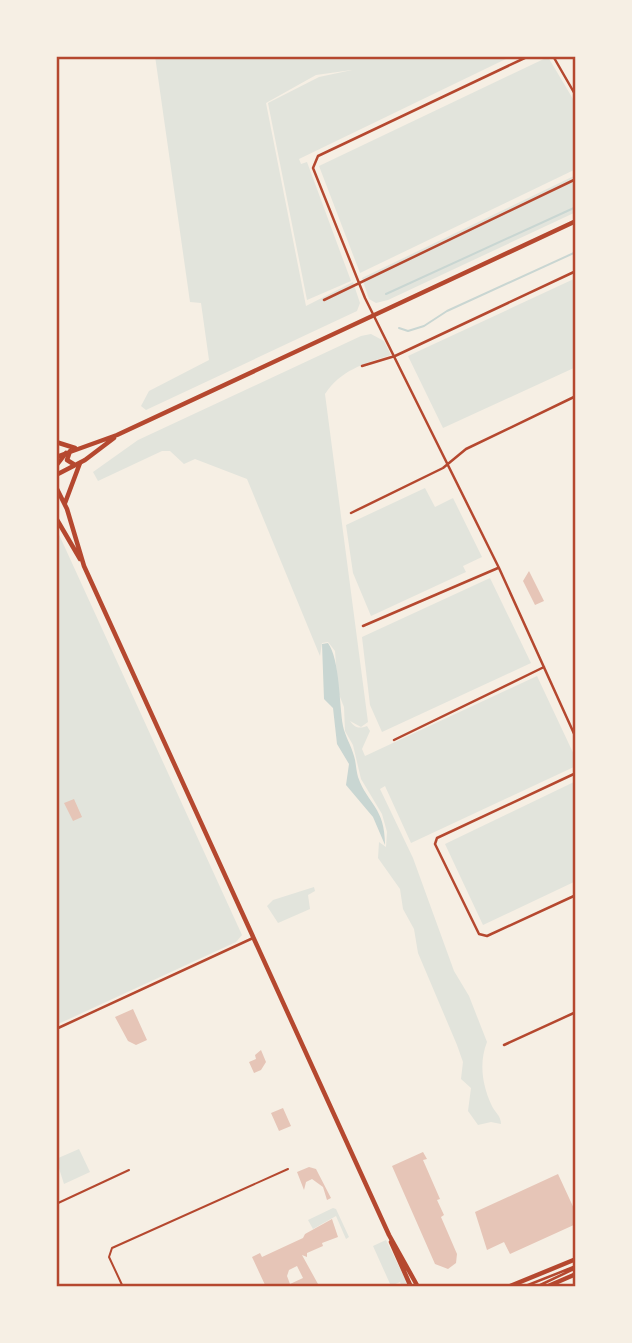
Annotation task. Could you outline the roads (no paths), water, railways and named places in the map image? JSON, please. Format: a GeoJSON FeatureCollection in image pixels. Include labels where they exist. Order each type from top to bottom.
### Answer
{"type":"FeatureCollection","features":[{"type":"Feature","properties":{"kind":"main road"},"geometry":{"type":"LineString","coordinates":[[56,457],[117,435],[576,221]]}},
{"type":"Feature","properties":{"kind":"main road"},"geometry":{"type":"LineString","coordinates":[[56,475],[78,464],[117,435]]}},
{"type":"Feature","properties":{"kind":"main road"},"geometry":{"type":"LineString","coordinates":[[56,442],[72,449]]}},
{"type":"Feature","properties":{"kind":"main road"},"geometry":{"type":"LineString","coordinates":[[96,442],[99,449]]}},
{"type":"Feature","properties":{"kind":"main road"},"geometry":{"type":"LineString","coordinates":[[72,449],[67,460],[78,464]]}},
{"type":"Feature","properties":{"kind":"main road"},"geometry":{"type":"LineString","coordinates":[[56,465],[72,449]]}},
{"type":"Feature","properties":{"kind":"main road"},"geometry":{"type":"LineString","coordinates":[[56,465],[78,464]]}},
{"type":"Feature","properties":{"kind":"main road"},"geometry":{"type":"LineString","coordinates":[[60,499],[78,464]]}},
{"type":"Feature","properties":{"kind":"main road"},"geometry":{"type":"LineString","coordinates":[[56,487],[84,566],[389,1235],[418,1287]]}},
{"type":"Feature","properties":{"kind":"main road"},"geometry":{"type":"LineString","coordinates":[[56,518],[84,566]]}},
{"type":"Feature","properties":{"kind":"main road"},"geometry":{"type":"LineString","coordinates":[[389,1235],[394,1253],[411,1287]]}},
{"type":"Feature","properties":{"kind":"main road"},"geometry":{"type":"LineString","coordinates":[[508,1287],[576,1259]]}},
{"type":"Feature","properties":{"kind":"main road"},"geometry":{"type":"LineString","coordinates":[[546,1287],[576,1274]]}},
{"type":"Feature","properties":{"kind":"street"},"geometry":{"type":"LineString","coordinates":[[529,56],[318,156],[313,162],[314,171],[359,284],[499,568],[576,738]]}},
{"type":"Feature","properties":{"kind":"street"},"geometry":{"type":"LineString","coordinates":[[553,56],[576,96]]}},
{"type":"Feature","properties":{"kind":"street"},"geometry":{"type":"LineString","coordinates":[[324,300],[576,179]]}},
{"type":"Feature","properties":{"kind":"street"},"geometry":{"type":"LineString","coordinates":[[362,366],[395,356],[576,271]]}},
{"type":"Feature","properties":{"kind":"street"},"geometry":{"type":"LineString","coordinates":[[351,513],[448,465],[466,449],[576,396]]}},
{"type":"Feature","properties":{"kind":"street"},"geometry":{"type":"LineString","coordinates":[[363,626],[499,568]]}},
{"type":"Feature","properties":{"kind":"street"},"geometry":{"type":"LineString","coordinates":[[394,740],[544,667]]}},
{"type":"Feature","properties":{"kind":"street"},"geometry":{"type":"LineString","coordinates":[[576,773],[437,838],[435,844],[479,934],[487,936],[576,895]]}},
{"type":"Feature","properties":{"kind":"street"},"geometry":{"type":"LineString","coordinates":[[56,1028],[253,938]]}},
{"type":"Feature","properties":{"kind":"street"},"geometry":{"type":"LineString","coordinates":[[504,1045],[576,1012]]}},
{"type":"Feature","properties":{"kind":"street"},"geometry":{"type":"LineString","coordinates":[[523,1287],[576,1267]]}},
{"type":"Feature","properties":{"kind":"street"},"geometry":{"type":"LineString","coordinates":[[536,1287],[576,1267]]}},
{"type":"Feature","properties":{"kind":"lane"},"geometry":{"type":"LineString","coordinates":[[122,1287],[109,1257],[112,1248],[288,1169]]}},
{"type":"Feature","properties":{"kind":"lane"},"geometry":{"type":"LineString","coordinates":[[56,1204],[129,1170]]}},
{"type":"Feature","properties":{"kind":"waterway"},"geometry":{"type":"LineString","coordinates":[[386,294],[576,207]]}},
{"type":"Feature","properties":{"kind":"waterway"},"geometry":{"type":"LineString","coordinates":[[399,328],[408,331],[424,326],[447,311],[576,252]]}}]}
